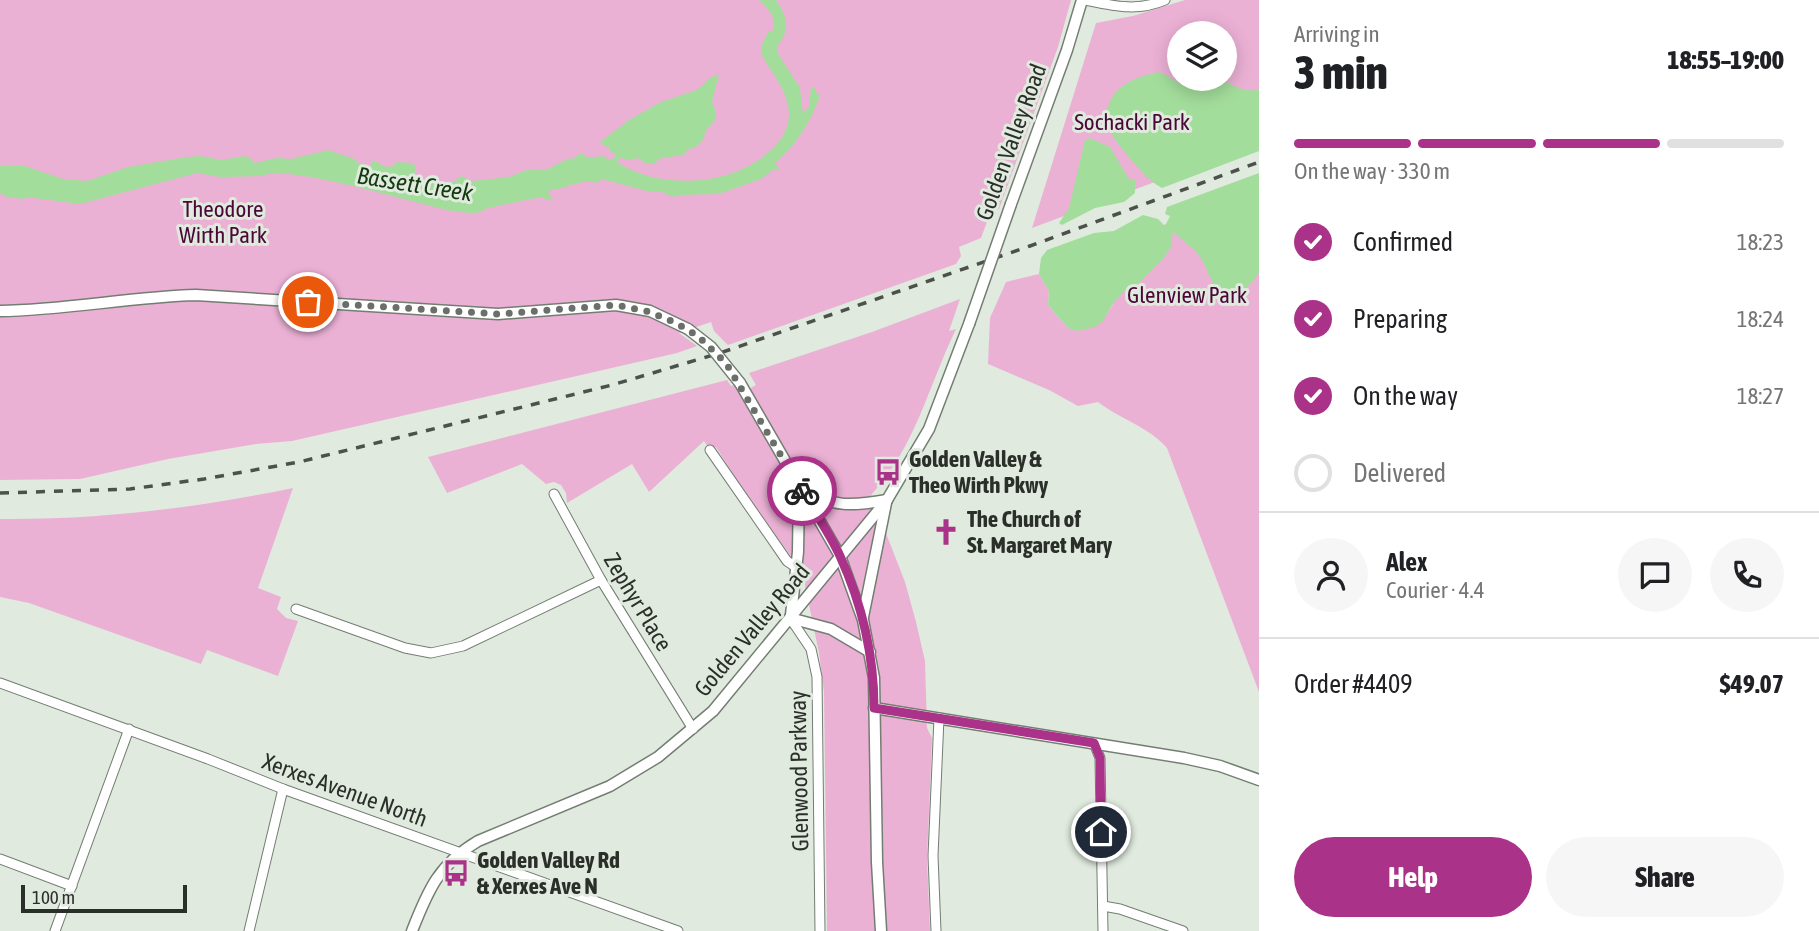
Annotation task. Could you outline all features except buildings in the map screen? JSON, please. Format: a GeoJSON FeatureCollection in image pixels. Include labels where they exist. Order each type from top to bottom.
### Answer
{"type":"FeatureCollection","features":[{"type":"Feature","properties":{"kind":"street"},"geometry":{"type":"LineString","coordinates":[[1083,0],[1137,8],[1165,0]]}},
{"type":"Feature","properties":{"kind":"street","name":"Golden Valley Road"},"geometry":{"type":"LineString","coordinates":[[412,931],[429,890],[458,852],[478,841],[610,786],[658,757],[693,729],[730,693],[887,500],[929,429],[969,324],[1083,0]]}},
{"type":"Feature","properties":{"kind":"street"},"geometry":{"type":"LineString","coordinates":[[0,311],[196,295],[498,314],[616,305],[650,312],[688,330],[711,348],[740,383],[840,556],[863,620],[874,678],[877,881],[881,931]]}},
{"type":"Feature","properties":{"kind":"street"},"geometry":{"type":"LineString","coordinates":[[710,450],[787,561],[797,568]]}},
{"type":"Feature","properties":{"kind":"street"},"geometry":{"type":"LineString","coordinates":[[799,486],[831,503],[859,504],[887,500],[863,620]]}},
{"type":"Feature","properties":{"kind":"street"},"geometry":{"type":"LineString","coordinates":[[799,486],[797,568],[790,618],[837,631],[870,652]]}},
{"type":"Feature","properties":{"kind":"street","name":"Zephyr Place"},"geometry":{"type":"LineString","coordinates":[[554,494],[601,580],[693,729]]}},
{"type":"Feature","properties":{"kind":"street"},"geometry":{"type":"LineString","coordinates":[[296,609],[405,648],[431,653],[454,650],[479,640],[601,580]]}},
{"type":"Feature","properties":{"kind":"street","name":"Glenwood Parkway"},"geometry":{"type":"LineString","coordinates":[[790,618],[811,649],[817,677],[820,931]]}},
{"type":"Feature","properties":{"kind":"street","name":"Xerxes Avenue North"},"geometry":{"type":"LineString","coordinates":[[0,683],[678,931]]}},
{"type":"Feature","properties":{"kind":"street"},"geometry":{"type":"LineString","coordinates":[[874,708],[1203,762],[1259,780]]}},
{"type":"Feature","properties":{"kind":"street"},"geometry":{"type":"LineString","coordinates":[[936,931],[933,856],[939,718]]}},
{"type":"Feature","properties":{"kind":"street"},"geometry":{"type":"LineString","coordinates":[[55,931],[129,729]]}},
{"type":"Feature","properties":{"kind":"street"},"geometry":{"type":"LineString","coordinates":[[1094,743],[1100,758],[1103,931]]}},
{"type":"Feature","properties":{"kind":"street"},"geometry":{"type":"LineString","coordinates":[[249,931],[284,789]]}},
{"type":"Feature","properties":{"kind":"street"},"geometry":{"type":"LineString","coordinates":[[0,859],[72,886]]}},
{"type":"Feature","properties":{"kind":"street"},"geometry":{"type":"LineString","coordinates":[[1103,906],[1120,909],[1183,931]]}},
{"type":"Feature","properties":{"kind":"green space","name":"Theodore Wirth Park"},"geometry":{"type":"Polygon","coordinates":[[[0,0],[1071,0],[1058,47],[999,209],[991,211],[981,238],[959,247],[961,256],[956,264],[728,345],[714,331],[711,322],[679,333],[697,346],[677,353],[292,441],[256,444],[168,459],[80,479],[0,480],[0,0]]]}},
{"type":"Feature","properties":{"kind":"green space","name":"Sochacki Park"},"geometry":{"type":"Polygon","coordinates":[[[1185,0],[1259,0],[1259,143],[1032,228],[1096,23],[1133,16],[1185,0]]]}},
{"type":"Feature","properties":{"kind":"green space","name":"Glenview Park"},"geometry":{"type":"Polygon","coordinates":[[[1259,190],[1259,692],[1167,448],[1152,434],[1098,402],[1078,406],[1049,390],[988,364],[990,318],[1006,282],[1039,274],[1049,291],[1048,305],[1068,328],[1090,327],[1104,318],[1113,304],[1093,251],[1259,190]]]}},
{"type":"Feature","properties":{"kind":"green space"},"geometry":{"type":"Polygon","coordinates":[[[960,299],[949,331],[956,329],[920,415],[899,457],[871,495],[905,582],[925,661],[927,728],[932,738],[927,859],[930,931],[827,931],[824,692],[802,571],[746,495],[716,447],[710,450],[704,441],[649,492],[632,464],[567,503],[566,493],[561,485],[554,482],[546,484],[522,464],[447,493],[428,457],[727,380],[731,386],[745,382],[749,389],[756,385],[749,373],[960,299]]]}},
{"type":"Feature","properties":{"kind":"green space"},"geometry":{"type":"Polygon","coordinates":[[[293,488],[258,588],[281,597],[277,609],[286,618],[298,621],[278,676],[207,650],[201,664],[29,603],[0,597],[0,519],[147,511],[293,488]]]}},
{"type":"Feature","properties":{"kind":"water","name":"Bassett Creek"},"geometry":{"type":"Polygon","coordinates":[[[759,0],[776,0],[783,11],[786,29],[777,46],[777,52],[800,88],[803,114],[809,106],[811,87],[816,88],[816,93],[820,95],[802,132],[790,149],[775,163],[780,170],[773,170],[761,179],[719,194],[674,197],[659,191],[651,192],[602,179],[597,183],[585,182],[550,190],[548,193],[553,199],[542,197],[471,213],[298,175],[220,177],[197,173],[80,204],[7,197],[0,193],[0,166],[25,166],[63,179],[87,181],[128,167],[187,157],[200,156],[222,160],[244,156],[255,163],[276,158],[291,159],[328,150],[355,159],[358,163],[365,164],[365,168],[371,165],[373,160],[386,167],[397,162],[412,163],[415,166],[415,174],[430,182],[456,182],[462,176],[472,181],[509,177],[529,169],[546,170],[582,153],[588,158],[614,158],[616,155],[610,151],[610,147],[600,142],[629,120],[661,102],[697,90],[711,77],[719,75],[712,102],[716,112],[715,119],[705,132],[704,139],[696,147],[687,150],[684,155],[661,158],[654,164],[645,163],[638,158],[620,158],[617,162],[652,177],[691,181],[711,179],[748,166],[769,152],[781,139],[788,122],[786,98],[761,53],[761,47],[768,32],[774,30],[774,25],[771,13],[759,0]]]}},
{"type":"Feature","properties":{"kind":"water"},"geometry":{"type":"Polygon","coordinates":[[[1159,72],[1167,76],[1167,91],[1237,91],[1237,88],[1259,90],[1259,151],[1162,188],[1140,169],[1117,142],[1107,120],[1108,109],[1116,92],[1140,77],[1159,72]]]}},
{"type":"Feature","properties":{"kind":"water"},"geometry":{"type":"Polygon","coordinates":[[[1090,138],[1110,147],[1129,179],[1135,180],[1135,193],[1124,202],[1095,208],[1062,225],[1059,223],[1069,208],[1085,140],[1090,138]]]}},
{"type":"Feature","properties":{"kind":"water"},"geometry":{"type":"Polygon","coordinates":[[[1259,173],[1259,272],[1240,292],[1228,294],[1216,287],[1200,257],[1173,231],[1171,247],[1163,259],[1139,283],[1124,291],[1103,321],[1095,327],[1077,331],[1068,328],[1048,305],[1049,291],[1039,274],[1041,258],[1047,250],[1094,233],[1114,231],[1143,215],[1158,219],[1165,226],[1170,216],[1165,214],[1167,207],[1259,173]]]}},
{"type":"Feature","properties":{"kind":"railway"},"geometry":{"type":"LineString","coordinates":[[0,493],[130,489],[204,479],[299,462],[612,385],[720,353],[1030,246],[1259,162]]}},
{"type":"Feature","properties":{"kind":"way so far"},"geometry":{"type":"LineString","coordinates":[[308,302],[454,313],[542,312],[616,305],[650,312],[698,336],[726,363],[802,491]]}},
{"type":"Feature","properties":{"kind":"place","name":"Golden Valley & Theo Wirth Pkwy"},"geometry":{"type":"Point","coordinates":[888,472]}},
{"type":"Feature","properties":{"kind":"place","name":"The Church of St. Margaret Mary"},"geometry":{"type":"Point","coordinates":[946,532]}},
{"type":"Feature","properties":{"kind":"place","name":"Golden Valley Rd & Xerxes Ave N"},"geometry":{"type":"Point","coordinates":[456,873]}},
{"type":"Feature","properties":{"kind":"route"},"geometry":{"type":"LineString","coordinates":[[802,491],[840,556],[863,620],[874,678],[874,708],[1094,743],[1100,758],[1101,832]]}}]}
